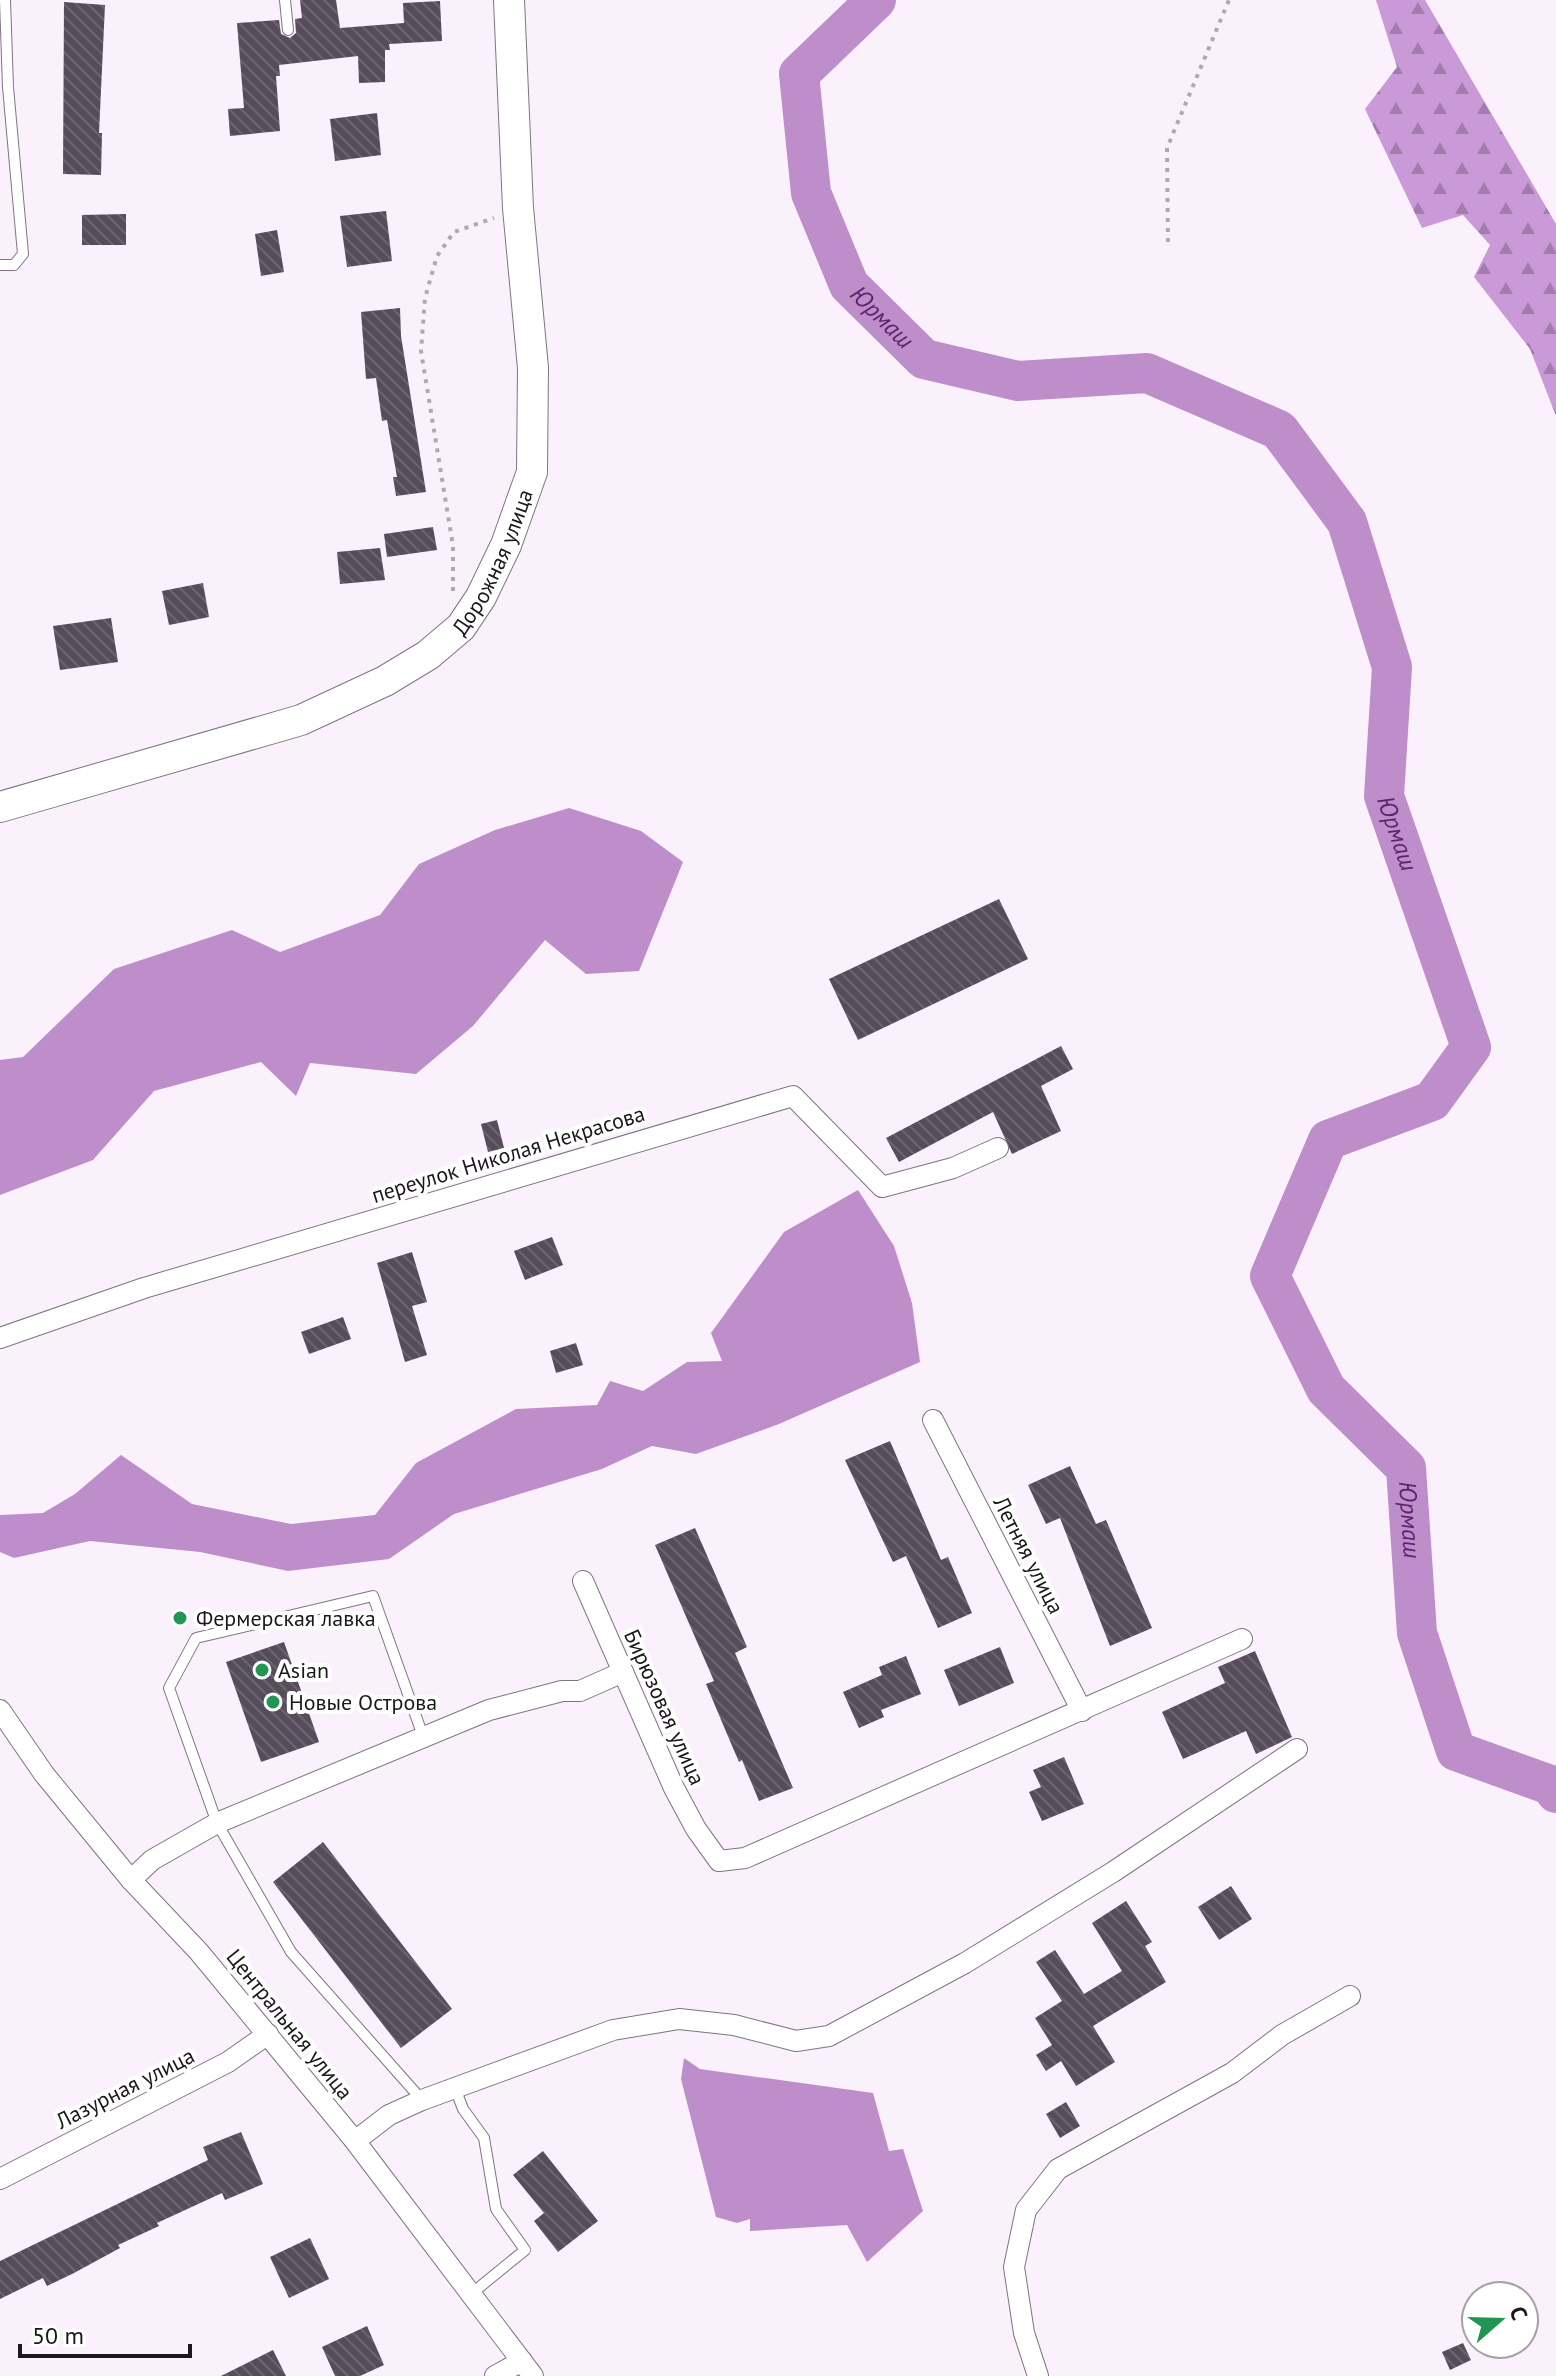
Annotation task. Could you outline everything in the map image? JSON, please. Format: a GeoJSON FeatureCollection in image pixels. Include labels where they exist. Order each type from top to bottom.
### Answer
{"type":"FeatureCollection","features":[{"type":"Feature","properties":{"kind":"street","name":"Дорожная улица"},"geometry":{"type":"LineString","coordinates":[[0,807],[301,720],[385,681],[447,639],[461,627],[481,597],[506,545],[532,472],[533,368],[518,208],[509,0]]}},
{"type":"Feature","properties":{"kind":"street","name":"переулок Николая Некрасова"},"geometry":{"type":"LineString","coordinates":[[0,1338],[144,1288],[793,1096],[882,1187],[953,1168],[998,1148]]}},
{"type":"Feature","properties":{"kind":"street","name":"Летняя улица"},"geometry":{"type":"LineString","coordinates":[[933,1420],[1082,1711]]}},
{"type":"Feature","properties":{"kind":"street","name":"Бирюзовая улица"},"geometry":{"type":"LineString","coordinates":[[583,1581],[674,1788],[696,1829],[719,1861],[745,1858],[1082,1711]]}},
{"type":"Feature","properties":{"kind":"street"},"geometry":{"type":"LineString","coordinates":[[1082,1711],[1242,1639]]}},
{"type":"Feature","properties":{"kind":"street"},"geometry":{"type":"LineString","coordinates":[[131,1880],[152,1860],[217,1823],[489,1710],[562,1691],[580,1691],[623,1672]]}},
{"type":"Feature","properties":{"kind":"street","name":"Центральная улица"},"geometry":{"type":"LineString","coordinates":[[0,1710],[44,1774],[131,1880],[199,1952],[355,2141],[528,2369]]}},
{"type":"Feature","properties":{"kind":"street"},"geometry":{"type":"LineString","coordinates":[[355,2141],[389,2115],[422,2100],[613,2030],[679,2019],[734,2025],[796,2041],[829,2036],[979,1955],[1113,1872],[1297,1749]]}},
{"type":"Feature","properties":{"kind":"street"},"geometry":{"type":"LineString","coordinates":[[1038,2376],[1024,2333],[1014,2267],[1026,2210],[1058,2169],[1232,2073],[1282,2035],[1350,1996]]}},
{"type":"Feature","properties":{"kind":"street","name":"Лазурная улица"},"geometry":{"type":"LineString","coordinates":[[0,2179],[228,2062],[268,2034]]}},
{"type":"Feature","properties":{"kind":"street"},"geometry":{"type":"LineString","coordinates":[[495,2376],[528,2369]]}},
{"type":"Feature","properties":{"kind":"lane"},"geometry":{"type":"LineString","coordinates":[[0,265],[14,265],[23,254],[8,87],[5,0]]}},
{"type":"Feature","properties":{"kind":"lane"},"geometry":{"type":"LineString","coordinates":[[285,0],[288,30]]}},
{"type":"Feature","properties":{"kind":"lane"},"geometry":{"type":"LineString","coordinates":[[422,2100],[291,1952],[217,1823],[169,1688],[196,1638],[373,1596],[423,1736]]}},
{"type":"Feature","properties":{"kind":"lane"},"geometry":{"type":"LineString","coordinates":[[455,2088],[463,2109],[484,2138],[496,2209],[525,2250],[471,2294]]}},
{"type":"Feature","properties":{"kind":"path"},"geometry":{"type":"LineString","coordinates":[[1168,242],[1167,148],[1229,0]]}},
{"type":"Feature","properties":{"kind":"path"},"geometry":{"type":"LineString","coordinates":[[447,639],[453,591],[453,546],[421,351],[425,298],[437,256],[454,232],[518,208]]}},
{"type":"Feature","properties":{"kind":"green space"},"geometry":{"type":"Polygon","coordinates":[[[1376,0],[1425,0],[1556,224],[1556,416],[1530,349],[1474,277],[1490,245],[1463,215],[1422,228],[1365,109],[1397,67],[1376,0]]]}},
{"type":"Feature","properties":{"kind":"shaded area"},"geometry":{"type":"Polygon","coordinates":[[[569,808],[641,831],[683,862],[639,971],[586,974],[545,940],[473,1026],[416,1074],[310,1063],[296,1096],[261,1062],[154,1091],[93,1160],[0,1195],[0,1060],[23,1057],[114,969],[232,930],[280,952],[380,915],[419,864],[495,830],[569,808]]]}},
{"type":"Feature","properties":{"kind":"shaded area"},"geometry":{"type":"Polygon","coordinates":[[[858,1190],[894,1246],[912,1303],[920,1362],[779,1424],[696,1454],[652,1446],[602,1469],[454,1514],[389,1559],[288,1571],[200,1552],[90,1541],[14,1558],[0,1552],[0,1515],[43,1513],[75,1494],[121,1455],[192,1504],[291,1524],[375,1515],[416,1463],[516,1409],[597,1405],[610,1381],[643,1391],[687,1362],[722,1361],[711,1333],[784,1232],[858,1190]]]}},
{"type":"Feature","properties":{"kind":"shaded area"},"geometry":{"type":"Polygon","coordinates":[[[684,2058],[700,2069],[873,2093],[889,2151],[903,2149],[923,2211],[867,2262],[847,2225],[750,2231],[750,2219],[737,2223],[716,2217],[681,2079],[684,2058]]]}},
{"type":"Feature","properties":{"kind":"building"},"geometry":{"type":"Polygon","coordinates":[[[300,0],[336,0],[340,28],[404,23],[403,3],[440,1],[442,41],[389,44],[390,50],[385,50],[385,82],[359,83],[358,56],[279,65],[280,76],[276,76],[280,131],[230,136],[228,109],[244,108],[237,23],[279,20],[281,34],[290,38],[296,33],[295,19],[302,18],[300,0]]]}},
{"type":"Feature","properties":{"kind":"building"},"geometry":{"type":"Polygon","coordinates":[[[64,2],[105,5],[99,133],[102,133],[101,175],[63,174],[64,2]]]}},
{"type":"Feature","properties":{"kind":"building"},"geometry":{"type":"Polygon","coordinates":[[[377,113],[381,155],[335,161],[330,119],[377,113]]]}},
{"type":"Feature","properties":{"kind":"building"},"geometry":{"type":"Polygon","coordinates":[[[386,211],[392,261],[347,267],[340,216],[386,211]]]}},
{"type":"Feature","properties":{"kind":"building"},"geometry":{"type":"Polygon","coordinates":[[[126,214],[126,245],[82,245],[82,215],[126,214]]]}},
{"type":"Feature","properties":{"kind":"building"},"geometry":{"type":"Polygon","coordinates":[[[277,230],[284,272],[261,276],[255,234],[277,230]]]}},
{"type":"Feature","properties":{"kind":"building"},"geometry":{"type":"Polygon","coordinates":[[[400,308],[401,336],[426,492],[396,496],[393,477],[397,477],[387,420],[382,421],[376,378],[366,379],[361,312],[400,308]]]}},
{"type":"Feature","properties":{"kind":"building"},"geometry":{"type":"Polygon","coordinates":[[[433,527],[437,550],[387,557],[384,534],[433,527]]]}},
{"type":"Feature","properties":{"kind":"building"},"geometry":{"type":"Polygon","coordinates":[[[380,548],[385,580],[340,584],[337,552],[380,548]]]}},
{"type":"Feature","properties":{"kind":"building"},"geometry":{"type":"Polygon","coordinates":[[[203,583],[209,617],[169,625],[162,591],[203,583]]]}},
{"type":"Feature","properties":{"kind":"building"},"geometry":{"type":"Polygon","coordinates":[[[111,618],[118,662],[60,670],[53,626],[111,618]]]}},
{"type":"Feature","properties":{"kind":"building"},"geometry":{"type":"Polygon","coordinates":[[[999,899],[1028,959],[858,1040],[829,979],[999,899]]]}},
{"type":"Feature","properties":{"kind":"building"},"geometry":{"type":"Polygon","coordinates":[[[1061,1046],[1073,1069],[1041,1086],[1061,1131],[1012,1154],[993,1112],[899,1162],[886,1138],[1061,1046]]]}},
{"type":"Feature","properties":{"kind":"building"},"geometry":{"type":"Polygon","coordinates":[[[497,1120],[504,1148],[488,1152],[481,1124],[497,1120]]]}},
{"type":"Feature","properties":{"kind":"building"},"geometry":{"type":"Polygon","coordinates":[[[552,1237],[563,1265],[525,1280],[514,1251],[552,1237]]]}},
{"type":"Feature","properties":{"kind":"building"},"geometry":{"type":"Polygon","coordinates":[[[412,1252],[427,1302],[412,1306],[427,1355],[405,1362],[377,1263],[412,1252]]]}},
{"type":"Feature","properties":{"kind":"building"},"geometry":{"type":"Polygon","coordinates":[[[343,1317],[351,1339],[309,1354],[301,1332],[343,1317]]]}},
{"type":"Feature","properties":{"kind":"building"},"geometry":{"type":"Polygon","coordinates":[[[576,1343],[583,1365],[556,1373],[550,1351],[576,1343]]]}},
{"type":"Feature","properties":{"kind":"building"},"geometry":{"type":"Polygon","coordinates":[[[890,1441],[941,1560],[948,1557],[972,1613],[938,1628],[906,1556],[893,1562],[845,1460],[890,1441]]]}},
{"type":"Feature","properties":{"kind":"building"},"geometry":{"type":"Polygon","coordinates":[[[1070,1466],[1096,1524],[1106,1520],[1152,1628],[1110,1646],[1060,1518],[1046,1524],[1028,1485],[1070,1466]]]}},
{"type":"Feature","properties":{"kind":"building"},"geometry":{"type":"Polygon","coordinates":[[[695,1528],[747,1647],[735,1653],[793,1788],[759,1801],[706,1684],[714,1681],[655,1545],[695,1528]]]}},
{"type":"Feature","properties":{"kind":"building","name":"Новые Острова"},"geometry":{"type":"Polygon","coordinates":[[[284,1642],[319,1742],[261,1762],[226,1662],[284,1642]]]}},
{"type":"Feature","properties":{"kind":"building"},"geometry":{"type":"Polygon","coordinates":[[[1000,1647],[1014,1683],[959,1706],[944,1670],[1000,1647]]]}},
{"type":"Feature","properties":{"kind":"building"},"geometry":{"type":"Polygon","coordinates":[[[1255,1651],[1292,1737],[1256,1754],[1246,1731],[1183,1759],[1162,1712],[1225,1683],[1218,1667],[1255,1651]]]}},
{"type":"Feature","properties":{"kind":"building"},"geometry":{"type":"Polygon","coordinates":[[[906,1656],[921,1694],[881,1710],[884,1717],[859,1728],[843,1692],[882,1675],[879,1667],[906,1656]]]}},
{"type":"Feature","properties":{"kind":"building"},"geometry":{"type":"Polygon","coordinates":[[[1064,1757],[1084,1804],[1042,1821],[1029,1792],[1041,1787],[1033,1770],[1064,1757]]]}},
{"type":"Feature","properties":{"kind":"building"},"geometry":{"type":"Polygon","coordinates":[[[323,1842],[452,2009],[401,2048],[273,1882],[323,1842]]]}},
{"type":"Feature","properties":{"kind":"building"},"geometry":{"type":"Polygon","coordinates":[[[1231,1886],[1252,1919],[1219,1940],[1198,1907],[1231,1886]]]}},
{"type":"Feature","properties":{"kind":"building"},"geometry":{"type":"Polygon","coordinates":[[[1126,1901],[1152,1942],[1145,1946],[1166,1982],[1093,2026],[1115,2062],[1076,2086],[1061,2061],[1046,2071],[1036,2055],[1052,2045],[1035,2018],[1062,2001],[1036,1962],[1055,1950],[1084,1994],[1122,1971],[1092,1923],[1126,1901]]]}},
{"type":"Feature","properties":{"kind":"building"},"geometry":{"type":"Polygon","coordinates":[[[1066,2102],[1080,2126],[1060,2138],[1046,2114],[1066,2102]]]}},
{"type":"Feature","properties":{"kind":"building"},"geometry":{"type":"Polygon","coordinates":[[[241,2132],[263,2184],[225,2200],[222,2193],[157,2223],[159,2226],[118,2245],[120,2248],[47,2286],[43,2278],[0,2299],[0,2261],[208,2160],[203,2147],[241,2132]]]}},
{"type":"Feature","properties":{"kind":"building"},"geometry":{"type":"Polygon","coordinates":[[[543,2151],[598,2221],[558,2252],[534,2221],[544,2213],[513,2175],[543,2151]]]}},
{"type":"Feature","properties":{"kind":"building"},"geometry":{"type":"Polygon","coordinates":[[[310,2238],[329,2279],[289,2298],[270,2257],[310,2238]]]}},
{"type":"Feature","properties":{"kind":"building"},"geometry":{"type":"Polygon","coordinates":[[[367,2326],[384,2365],[360,2376],[335,2376],[322,2347],[367,2326]]]}},
{"type":"Feature","properties":{"kind":"building"},"geometry":{"type":"Polygon","coordinates":[[[1460,2344],[1460,2360],[1471,2360],[1450,2370],[1442,2352],[1460,2344]]]}},
{"type":"Feature","properties":{"kind":"building"},"geometry":{"type":"Polygon","coordinates":[[[273,2350],[286,2376],[221,2376],[273,2350]]]}},
{"type":"Feature","properties":{"kind":"waterway","name":"Юрмаш"},"geometry":{"type":"LineString","coordinates":[[876,0],[799,74],[811,193],[849,285],[924,359],[1018,381],[1147,373],[1279,430],[1347,522],[1392,667],[1384,796],[1471,1047],[1432,1101],[1328,1140],[1270,1276],[1326,1389],[1406,1468],[1417,1633],[1456,1751],[1553,1786],[1556,1793]]}},
{"type":"Feature","properties":{"kind":"place","name":"Фермерская лавка"},"geometry":{"type":"Point","coordinates":[180,1618]}},
{"type":"Feature","properties":{"kind":"place","name":"Asian"},"geometry":{"type":"Point","coordinates":[262,1670]}},
{"type":"Feature","properties":{"kind":"place","name":"Новые Острова"},"geometry":{"type":"Point","coordinates":[273,1702]}}]}
